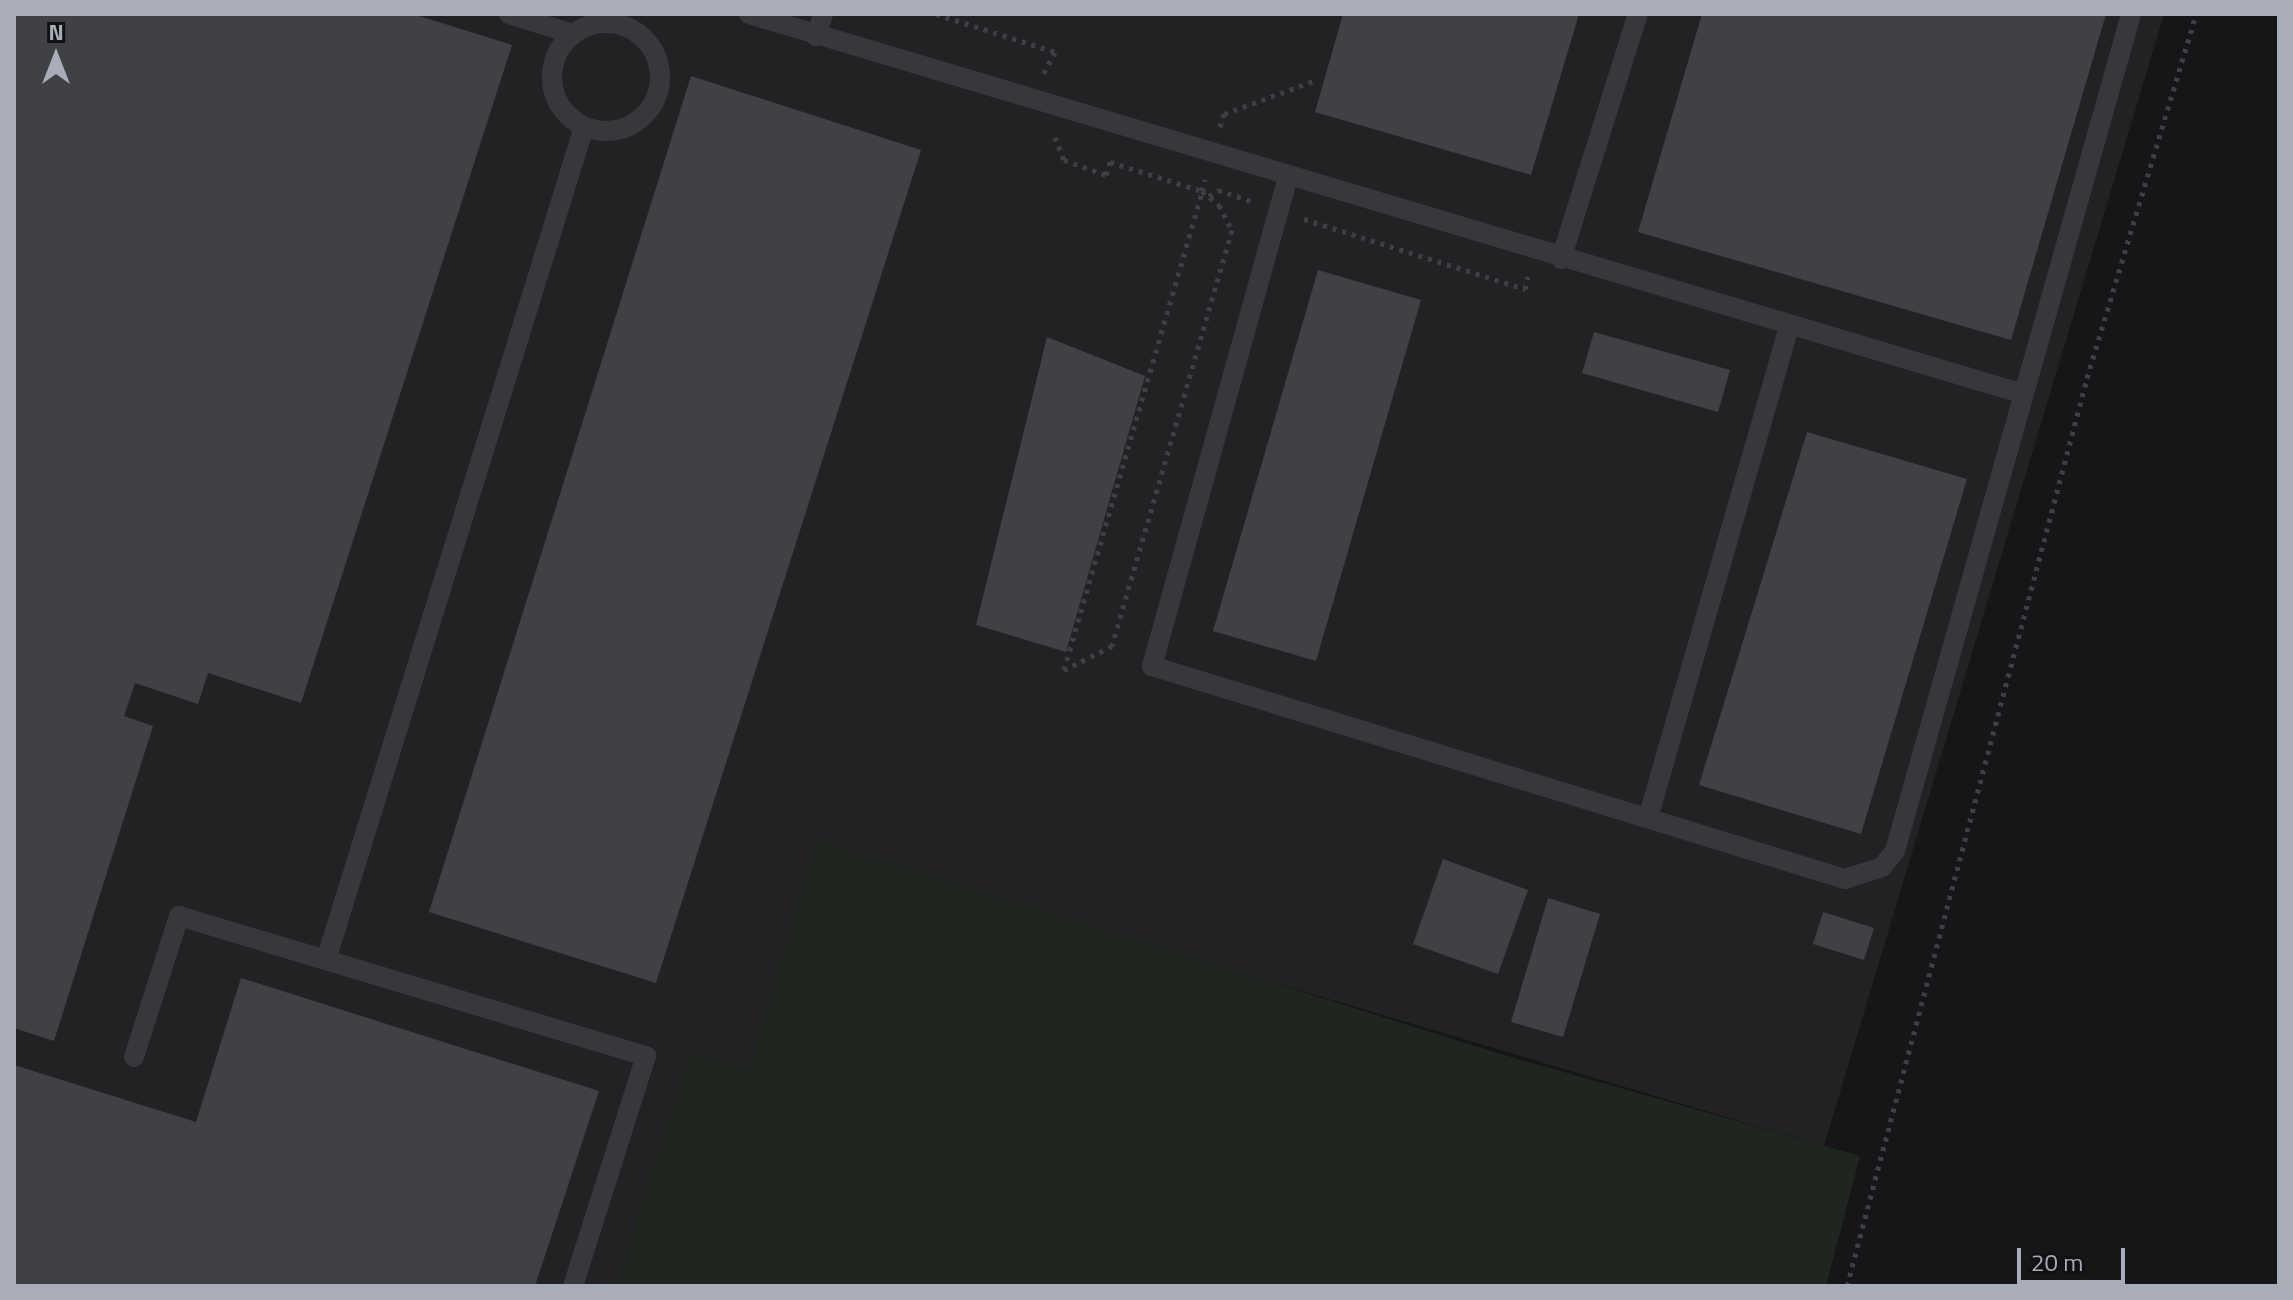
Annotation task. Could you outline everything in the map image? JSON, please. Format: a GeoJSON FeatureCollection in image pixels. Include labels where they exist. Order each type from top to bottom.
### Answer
{"type":"FeatureCollection","features":[{"type":"Feature","properties":{"kind":"lane"},"geometry":{"type":"LineString","coordinates":[[509,14],[573,34]]}},
{"type":"Feature","properties":{"kind":"lane"},"geometry":{"type":"LineString","coordinates":[[749,14],[1789,327],[2024,394]]}},
{"type":"Feature","properties":{"kind":"lane"},"geometry":{"type":"LineString","coordinates":[[816,36],[823,14]]}},
{"type":"Feature","properties":{"kind":"lane"},"geometry":{"type":"LineString","coordinates":[[1561,259],[1638,14]]}},
{"type":"Feature","properties":{"kind":"lane"},"geometry":{"type":"LineString","coordinates":[[1288,177],[1152,666],[1845,879],[1882,867],[1895,851],[2131,14]]}},
{"type":"Feature","properties":{"kind":"lane"},"geometry":{"type":"LineString","coordinates":[[590,25],[624,26],[651,47],[660,79],[649,111],[636,123],[602,132],[584,127],[568,117],[551,84],[560,47],[573,34],[590,25]]}},
{"type":"Feature","properties":{"kind":"lane"},"geometry":{"type":"LineString","coordinates":[[326,960],[584,127]]}},
{"type":"Feature","properties":{"kind":"lane"},"geometry":{"type":"LineString","coordinates":[[1648,818],[1789,327]]}},
{"type":"Feature","properties":{"kind":"lane"},"geometry":{"type":"LineString","coordinates":[[134,1057],[179,916],[646,1056],[573,1286]]}},
{"type":"Feature","properties":{"kind":"path"},"geometry":{"type":"LineString","coordinates":[[1847,1286],[2087,378],[2196,14]]}},
{"type":"Feature","properties":{"kind":"path"},"geometry":{"type":"LineString","coordinates":[[1202,191],[1219,205],[1232,230],[1121,616],[1112,646],[1064,670],[1111,517],[1202,191]]}},
{"type":"Feature","properties":{"kind":"shaded area"},"geometry":{"type":"Polygon","coordinates":[[[14,14],[2164,14],[1824,1146],[830,851],[696,1286],[14,1286],[14,14]]]}},
{"type":"Feature","properties":{"kind":"shaded area"},"geometry":{"type":"Polygon","coordinates":[[[817,840],[1504,1055],[1860,1156],[1826,1286],[616,1286],[691,1053],[750,1068],[817,840]]]}},
{"type":"Feature","properties":{"kind":"building"},"geometry":{"type":"Polygon","coordinates":[[[14,14],[413,14],[512,45],[301,703],[208,673],[198,704],[135,683],[124,716],[153,726],[54,1041],[14,1028],[14,14]]]}},
{"type":"Feature","properties":{"kind":"building"},"geometry":{"type":"Polygon","coordinates":[[[1343,14],[1579,14],[1531,175],[1315,112],[1343,14]]]}},
{"type":"Feature","properties":{"kind":"building"},"geometry":{"type":"Polygon","coordinates":[[[1702,14],[2106,14],[2011,340],[1638,232],[1702,14]]]}},
{"type":"Feature","properties":{"kind":"building"},"geometry":{"type":"Polygon","coordinates":[[[691,76],[921,150],[656,983],[429,912],[691,76]]]}},
{"type":"Feature","properties":{"kind":"building"},"geometry":{"type":"Polygon","coordinates":[[[1318,270],[1421,300],[1316,661],[1213,631],[1318,270]]]}},
{"type":"Feature","properties":{"kind":"building"},"geometry":{"type":"Polygon","coordinates":[[[1594,332],[1730,370],[1718,412],[1582,373],[1594,332]]]}},
{"type":"Feature","properties":{"kind":"building"},"geometry":{"type":"Polygon","coordinates":[[[1047,337],[1145,376],[1066,652],[976,625],[1047,337]]]}},
{"type":"Feature","properties":{"kind":"building"},"geometry":{"type":"Polygon","coordinates":[[[1807,432],[1967,479],[1861,834],[1699,785],[1807,432]]]}},
{"type":"Feature","properties":{"kind":"building"},"geometry":{"type":"Polygon","coordinates":[[[1443,859],[1528,890],[1498,974],[1413,944],[1443,859]]]}},
{"type":"Feature","properties":{"kind":"building"},"geometry":{"type":"Polygon","coordinates":[[[1548,898],[1600,914],[1563,1037],[1511,1022],[1548,898]]]}},
{"type":"Feature","properties":{"kind":"building"},"geometry":{"type":"Polygon","coordinates":[[[1823,912],[1874,928],[1864,960],[1813,944],[1823,912]]]}},
{"type":"Feature","properties":{"kind":"building"},"geometry":{"type":"Polygon","coordinates":[[[241,978],[599,1091],[535,1286],[14,1286],[14,1065],[196,1122],[241,978]]]}}]}
